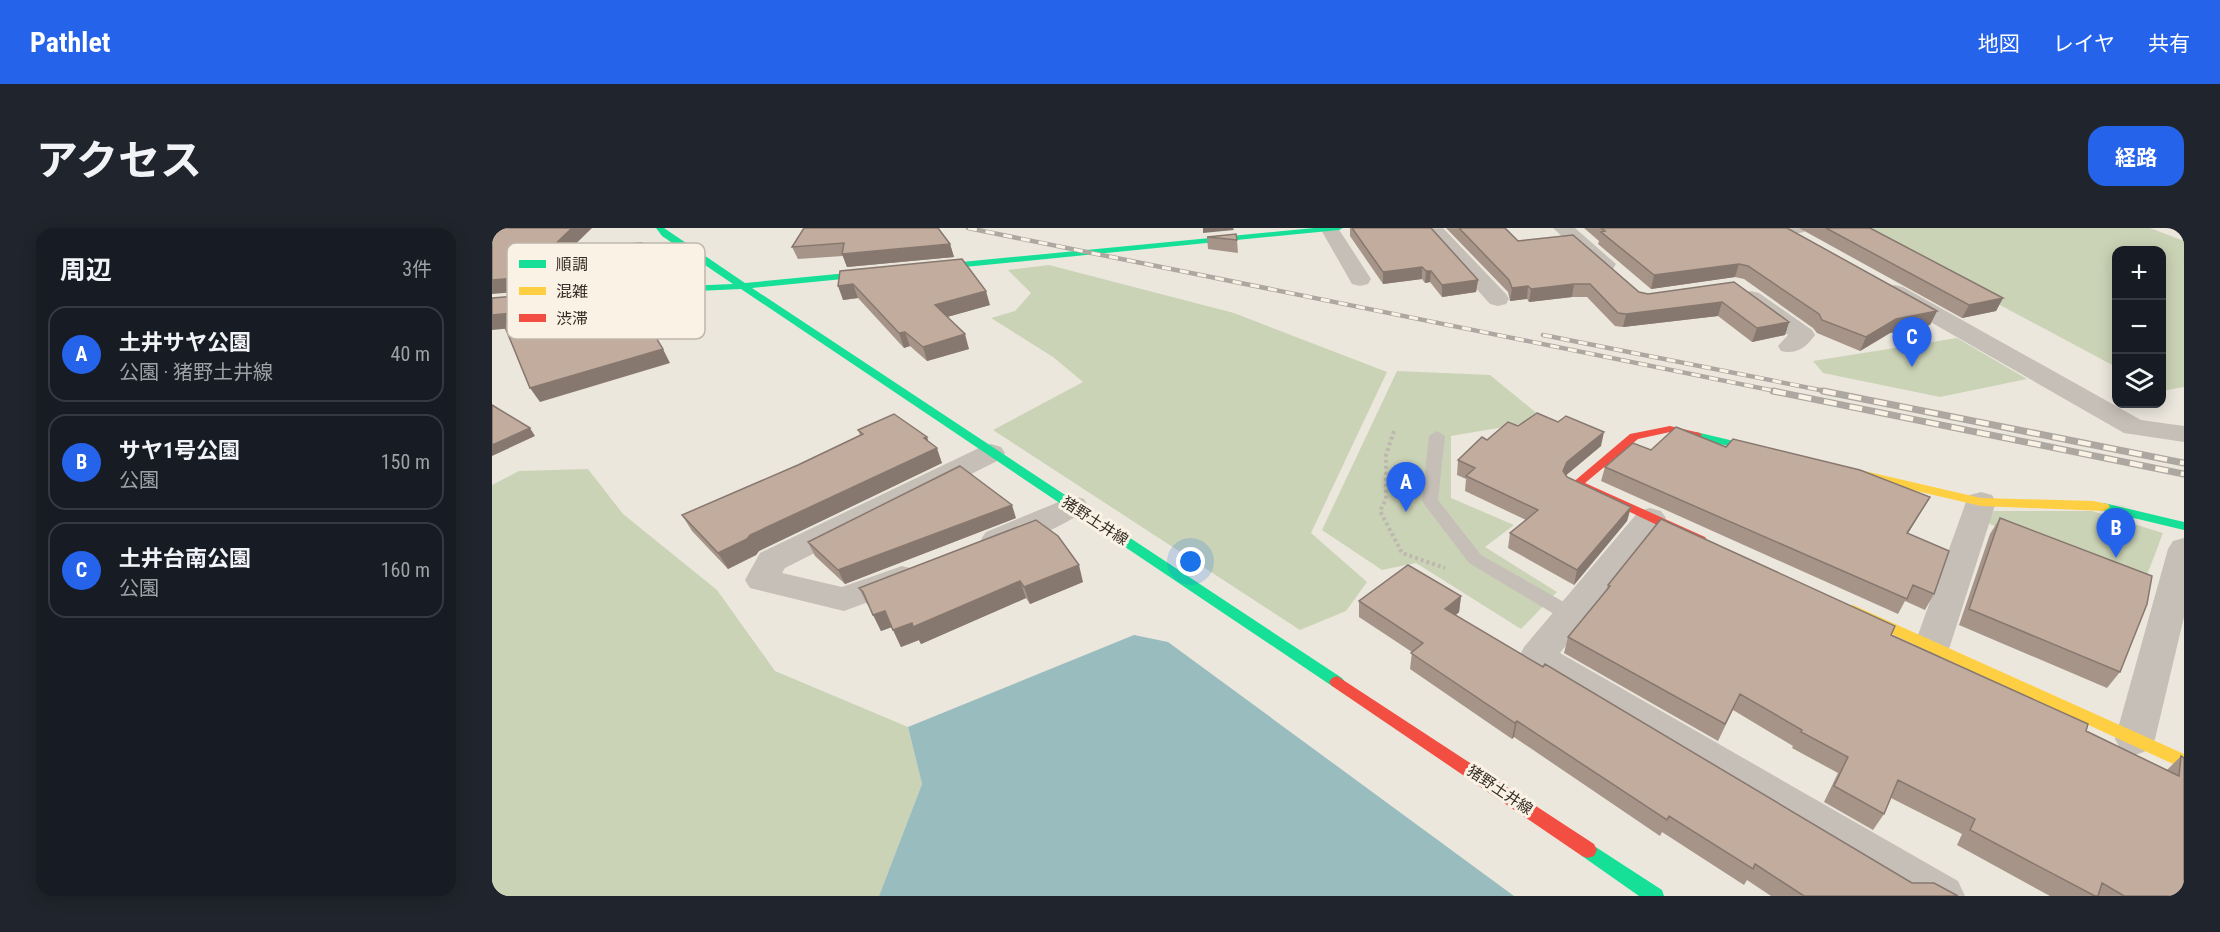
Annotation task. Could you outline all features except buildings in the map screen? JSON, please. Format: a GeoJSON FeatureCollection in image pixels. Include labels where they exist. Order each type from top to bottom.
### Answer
{"type":"FeatureCollection","features":[{"type":"Feature","properties":{"kind":"street","name":"猪野土井線"},"geometry":{"type":"LineString","coordinates":[[660,228],[678,243]]}},
{"type":"Feature","properties":{"kind":"street"},"geometry":{"type":"LineString","coordinates":[[1432,228],[1498,299]]}},
{"type":"Feature","properties":{"kind":"street"},"geometry":{"type":"LineString","coordinates":[[1563,228],[1618,274]]}},
{"type":"Feature","properties":{"kind":"street"},"geometry":{"type":"LineString","coordinates":[[705,288],[1334,229],[1360,279]]}},
{"type":"Feature","properties":{"kind":"street"},"geometry":{"type":"LineString","coordinates":[[1786,229],[1814,247]]}},
{"type":"Feature","properties":{"kind":"street","name":"猪野土井線"},"geometry":{"type":"LineString","coordinates":[[705,261],[1495,786],[1655,896]]}},
{"type":"Feature","properties":{"kind":"street"},"geometry":{"type":"LineString","coordinates":[[1876,282],[2134,427],[2184,434]]}},
{"type":"Feature","properties":{"kind":"street"},"geometry":{"type":"LineString","coordinates":[[1735,286],[1803,335],[1790,346]]}},
{"type":"Feature","properties":{"kind":"street"},"geometry":{"type":"LineString","coordinates":[[492,303],[507,302]]}},
{"type":"Feature","properties":{"kind":"street"},"geometry":{"type":"LineString","coordinates":[[2134,427],[2184,410]]}},
{"type":"Feature","properties":{"kind":"street"},"geometry":{"type":"LineString","coordinates":[[1716,547],[1577,484],[1634,436],[1670,429],[1785,456]]}},
{"type":"Feature","properties":{"kind":"street"},"geometry":{"type":"LineString","coordinates":[[931,566],[844,599],[762,580],[772,561],[991,453]]}},
{"type":"Feature","properties":{"kind":"street"},"geometry":{"type":"LineString","coordinates":[[1831,467],[1981,502],[2092,505],[2184,526]]}},
{"type":"Feature","properties":{"kind":"street"},"geometry":{"type":"LineString","coordinates":[[1932,646],[1981,502]]}},
{"type":"Feature","properties":{"kind":"street"},"geometry":{"type":"LineString","coordinates":[[974,549],[1039,523],[1072,506]]}},
{"type":"Feature","properties":{"kind":"street"},"geometry":{"type":"LineString","coordinates":[[1650,518],[1537,657],[1942,896]]}},
{"type":"Feature","properties":{"kind":"street"},"geometry":{"type":"LineString","coordinates":[[2134,739],[2184,549]]}},
{"type":"Feature","properties":{"kind":"street"},"geometry":{"type":"LineString","coordinates":[[1846,606],[2184,762]]}},
{"type":"Feature","properties":{"kind":"lane"},"geometry":{"type":"LineString","coordinates":[[1437,436],[1430,500],[1475,559],[1571,615]]}},
{"type":"Feature","properties":{"kind":"path"},"geometry":{"type":"LineString","coordinates":[[1386,500],[1386,456],[1394,431]]}},
{"type":"Feature","properties":{"kind":"green space"},"geometry":{"type":"Polygon","coordinates":[[[1856,228],[2150,228],[2184,241],[2184,387],[2166,390],[2166,246],[2112,246],[2112,365],[1856,228]]]}},
{"type":"Feature","properties":{"kind":"green space"},"geometry":{"type":"Polygon","coordinates":[[[1049,265],[1234,313],[1387,372],[1311,533],[1367,582],[1346,611],[1300,630],[993,430],[1083,382],[1053,357],[991,318],[1015,311],[1031,293],[1008,270],[1049,265]]]}},
{"type":"Feature","properties":{"kind":"green space"},"geometry":{"type":"Polygon","coordinates":[[[1957,338],[2027,379],[1940,397],[1823,373],[1813,361],[1957,338]]]}},
{"type":"Feature","properties":{"kind":"green space"},"geometry":{"type":"Polygon","coordinates":[[[1397,371],[1490,375],[1545,420],[1451,436],[1451,498],[1514,525],[1485,547],[1557,592],[1521,629],[1416,563],[1382,570],[1322,530],[1397,371]]]}},
{"type":"Feature","properties":{"kind":"green space"},"geometry":{"type":"Polygon","coordinates":[[[588,469],[623,514],[717,590],[775,671],[908,727],[922,784],[879,896],[492,896],[492,485],[519,471],[588,469]]]}},
{"type":"Feature","properties":{"kind":"green space"},"geometry":{"type":"Polygon","coordinates":[[[1993,511],[2092,511],[2163,533],[2144,583],[1987,523],[1993,511]]]}},
{"type":"Feature","properties":{"kind":"water"},"geometry":{"type":"Polygon","coordinates":[[[1134,635],[1168,642],[1514,896],[879,896],[922,784],[908,727],[1134,635]]]}},
{"type":"Feature","properties":{"kind":"railway"},"geometry":{"type":"LineString","coordinates":[[968,228],[1780,392]]}},
{"type":"Feature","properties":{"kind":"railway"},"geometry":{"type":"LineString","coordinates":[[1543,335],[1830,392]]}},
{"type":"Feature","properties":{"kind":"railway"},"geometry":{"type":"LineString","coordinates":[[1773,391],[2184,474]]}},
{"type":"Feature","properties":{"kind":"railway"},"geometry":{"type":"LineString","coordinates":[[1823,391],[2184,463]]}},
{"type":"Feature","properties":{"kind":"traffic: fast"},"geometry":{"type":"LineString","coordinates":[[660,228],[678,243]]}},
{"type":"Feature","properties":{"kind":"traffic: fast"},"geometry":{"type":"LineString","coordinates":[[705,288],[1339,228]]}},
{"type":"Feature","properties":{"kind":"traffic: fast"},"geometry":{"type":"LineString","coordinates":[[705,261],[1337,682]]}},
{"type":"Feature","properties":{"kind":"traffic: fast"},"geometry":{"type":"LineString","coordinates":[[492,303],[507,302]]}},
{"type":"Feature","properties":{"kind":"traffic: fast"},"geometry":{"type":"LineString","coordinates":[[1696,435],[1772,453]]}},
{"type":"Feature","properties":{"kind":"traffic: fast"},"geometry":{"type":"LineString","coordinates":[[2104,507],[2184,526]]}},
{"type":"Feature","properties":{"kind":"traffic: fast"},"geometry":{"type":"LineString","coordinates":[[1588,850],[1655,896]]}},
{"type":"Feature","properties":{"kind":"traffic: slow"},"geometry":{"type":"LineString","coordinates":[[1843,470],[1981,502],[2104,507]]}},
{"type":"Feature","properties":{"kind":"traffic: slow"},"geometry":{"type":"LineString","coordinates":[[1853,610],[2184,762]]}},
{"type":"Feature","properties":{"kind":"traffic: jam"},"geometry":{"type":"LineString","coordinates":[[1696,435],[1670,429],[1634,436],[1577,484],[1700,540]]}},
{"type":"Feature","properties":{"kind":"traffic: jam"},"geometry":{"type":"LineString","coordinates":[[1337,682],[1588,850]]}},
{"type":"Feature","properties":{"kind":"place","name":"土井台南公園"},"geometry":{"type":"Point","coordinates":[1912,367]}},
{"type":"Feature","properties":{"kind":"place","name":"土井サヤ公園"},"geometry":{"type":"Point","coordinates":[1406,512]}},
{"type":"Feature","properties":{"kind":"place","name":"サヤ1号公園"},"geometry":{"type":"Point","coordinates":[2116,558]}}]}
